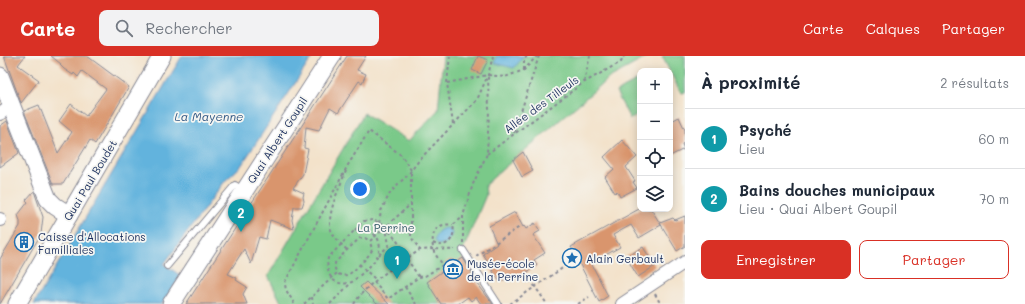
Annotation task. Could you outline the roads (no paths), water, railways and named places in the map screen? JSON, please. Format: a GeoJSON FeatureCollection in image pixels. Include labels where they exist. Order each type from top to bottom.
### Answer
{"type":"FeatureCollection","features":[{"type":"Feature","properties":{"kind":"street","name":"Quai Paul Boudet"},"geometry":{"type":"LineString","coordinates":[[17,304],[162,56]]}},
{"type":"Feature","properties":{"kind":"street","name":"Quai Albert Goupil"},"geometry":{"type":"LineString","coordinates":[[171,304],[332,56]]}},
{"type":"Feature","properties":{"kind":"street"},"geometry":{"type":"LineString","coordinates":[[0,76],[6,110],[48,199],[55,206],[69,215]]}},
{"type":"Feature","properties":{"kind":"street"},"geometry":{"type":"LineString","coordinates":[[622,304],[685,262]]}},
{"type":"Feature","properties":{"kind":"lane"},"geometry":{"type":"LineString","coordinates":[[167,266],[235,185],[244,191]]}},
{"type":"Feature","properties":{"kind":"lane"},"geometry":{"type":"LineString","coordinates":[[463,250],[498,304]]}},
{"type":"Feature","properties":{"kind":"water","name":"La Mayenne"},"geometry":{"type":"Polygon","coordinates":[[[182,56],[313,56],[241,166],[225,181],[164,264],[181,276],[162,304],[34,304],[182,56]]]}},
{"type":"Feature","properties":{"kind":"water"},"geometry":{"type":"Polygon","coordinates":[[[497,56],[524,56],[514,68],[494,63],[497,56]]]}},
{"type":"Feature","properties":{"kind":"water"},"geometry":{"type":"Polygon","coordinates":[[[445,228],[450,229],[452,234],[446,243],[437,245],[434,240],[439,231],[445,228]]]}},
{"type":"Feature","properties":{"kind":"place","name":"Bains douches municipaux"},"geometry":{"type":"Point","coordinates":[241,232]}},
{"type":"Feature","properties":{"kind":"place","name":"Caisse d'Allocations Familliales"},"geometry":{"type":"Point","coordinates":[24,242]}},
{"type":"Feature","properties":{"kind":"place","name":"Alain Gerbault"},"geometry":{"type":"Point","coordinates":[572,258]}},
{"type":"Feature","properties":{"kind":"place","name":"Musée-école de la Perrine"},"geometry":{"type":"Point","coordinates":[453,269]}},
{"type":"Feature","properties":{"kind":"place","name":"Psyché"},"geometry":{"type":"Point","coordinates":[397,279]}},
{"type":"Feature","properties":{"kind":"park label","name":"La Perrine"},"geometry":{"type":"Point","coordinates":[386,227]}}]}
